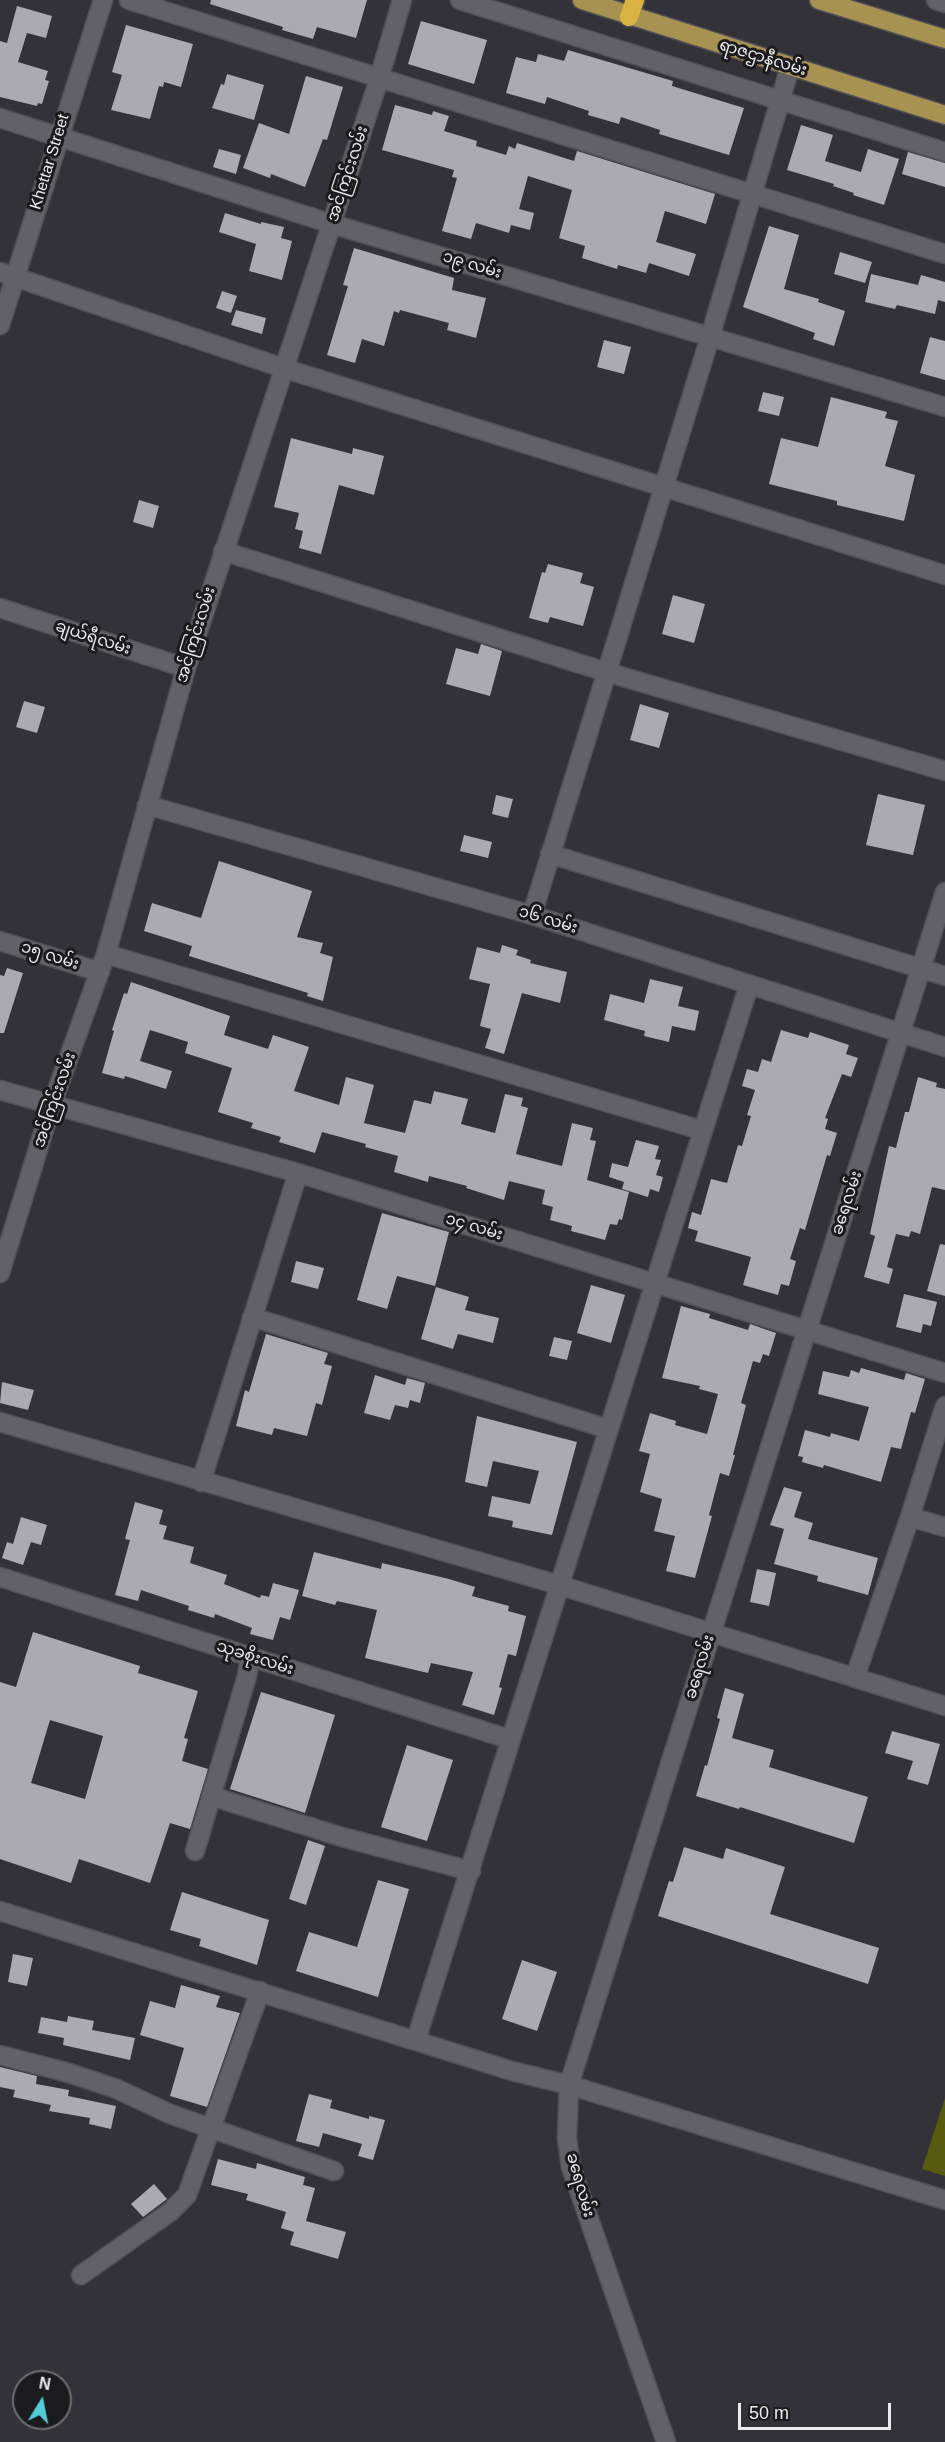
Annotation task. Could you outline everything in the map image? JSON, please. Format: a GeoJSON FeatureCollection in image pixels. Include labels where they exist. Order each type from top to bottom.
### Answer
{"type":"FeatureCollection","features":[{"type":"Feature","properties":{"kind":"main road","name":"ရာဇဌာနီလမ်း"},"geometry":{"type":"LineString","coordinates":[[582,0],[632,8],[790,66],[945,115]]}},
{"type":"Feature","properties":{"kind":"main road"},"geometry":{"type":"LineString","coordinates":[[819,0],[945,39]]}},
{"type":"Feature","properties":{"kind":"street","name":"Khettar Street"},"geometry":{"type":"LineString","coordinates":[[0,325],[8,274],[58,136],[103,0]]}},
{"type":"Feature","properties":{"kind":"street"},"geometry":{"type":"LineString","coordinates":[[129,0],[945,254]]}},
{"type":"Feature","properties":{"kind":"street","name":"အင်ကြင်းလမ်း"},"geometry":{"type":"LineString","coordinates":[[1,1264],[52,1104],[106,954],[186,668],[379,79],[402,0]]}},
{"type":"Feature","properties":{"kind":"street"},"geometry":{"type":"LineString","coordinates":[[460,0],[945,152]]}},
{"type":"Feature","properties":{"kind":"street"},"geometry":{"type":"LineString","coordinates":[[936,0],[945,3]]}},
{"type":"Feature","properties":{"kind":"street"},"geometry":{"type":"LineString","coordinates":[[532,915],[710,337],[790,66]]}},
{"type":"Feature","properties":{"kind":"street","name":"၁၉ လမ်း"},"geometry":{"type":"LineString","coordinates":[[0,118],[332,224],[945,406]]}},
{"type":"Feature","properties":{"kind":"street"},"geometry":{"type":"LineString","coordinates":[[8,274],[283,369],[945,575]]}},
{"type":"Feature","properties":{"kind":"street"},"geometry":{"type":"LineString","coordinates":[[223,551],[606,672],[945,771]]}},
{"type":"Feature","properties":{"kind":"street","name":"ချယ်ရီလမ်း"},"geometry":{"type":"LineString","coordinates":[[0,608],[186,668]]}},
{"type":"Feature","properties":{"kind":"street","name":"၁၆ လမ်း"},"geometry":{"type":"LineString","coordinates":[[147,805],[532,915],[945,1047]]}},
{"type":"Feature","properties":{"kind":"street"},"geometry":{"type":"LineString","coordinates":[[550,854],[945,976]]}},
{"type":"Feature","properties":{"kind":"street","name":"ခရေလမ်း"},"geometry":{"type":"LineString","coordinates":[[666,2442],[571,2167],[567,2138],[569,2085],[945,892]]}},
{"type":"Feature","properties":{"kind":"street","name":"၁၅ လမ်း"},"geometry":{"type":"LineString","coordinates":[[0,940],[99,972]]}},
{"type":"Feature","properties":{"kind":"street"},"geometry":{"type":"LineString","coordinates":[[106,954],[701,1130]]}},
{"type":"Feature","properties":{"kind":"street"},"geometry":{"type":"LineString","coordinates":[[416,2040],[471,1871],[509,1739],[656,1282],[701,1130],[749,985]]}},
{"type":"Feature","properties":{"kind":"street","name":"၁၄ လမ်း"},"geometry":{"type":"LineString","coordinates":[[0,1090],[298,1173],[945,1373]]}},
{"type":"Feature","properties":{"kind":"street"},"geometry":{"type":"LineString","coordinates":[[201,1482],[298,1173]]}},
{"type":"Feature","properties":{"kind":"street"},"geometry":{"type":"LineString","coordinates":[[252,1317],[608,1429]]}},
{"type":"Feature","properties":{"kind":"street"},"geometry":{"type":"LineString","coordinates":[[855,1677],[945,1406]]}},
{"type":"Feature","properties":{"kind":"street"},"geometry":{"type":"LineString","coordinates":[[0,1422],[559,1585],[945,1706]]}},
{"type":"Feature","properties":{"kind":"street"},"geometry":{"type":"LineString","coordinates":[[910,1517],[945,1527]]}},
{"type":"Feature","properties":{"kind":"street","name":"သုခစိုးလမ်း"},"geometry":{"type":"LineString","coordinates":[[0,1577],[509,1739]]}},
{"type":"Feature","properties":{"kind":"street"},"geometry":{"type":"LineString","coordinates":[[195,1851],[247,1676],[250,1656]]}},
{"type":"Feature","properties":{"kind":"street"},"geometry":{"type":"LineString","coordinates":[[210,1796],[342,1837],[471,1871]]}},
{"type":"Feature","properties":{"kind":"street"},"geometry":{"type":"LineString","coordinates":[[0,1911],[512,2071],[569,2085],[945,2200]]}},
{"type":"Feature","properties":{"kind":"street"},"geometry":{"type":"LineString","coordinates":[[81,2275],[170,2212],[187,2195],[260,1991]]}},
{"type":"Feature","properties":{"kind":"street"},"geometry":{"type":"LineString","coordinates":[[0,2055],[69,2073],[117,2089],[170,2114],[334,2172]]}},
{"type":"Feature","properties":{"kind":"shaded area"},"geometry":{"type":"Polygon","coordinates":[[[945,2098],[945,2176],[922,2169],[945,2098]]]}},
{"type":"Feature","properties":{"kind":"building"},"geometry":{"type":"Polygon","coordinates":[[[211,0],[367,0],[356,38],[317,27],[313,39],[210,4],[211,0]]]}},
{"type":"Feature","properties":{"kind":"building"},"geometry":{"type":"Polygon","coordinates":[[[17,6],[52,16],[46,38],[27,33],[18,62],[48,71],[45,80],[49,81],[42,104],[38,103],[37,106],[0,97],[0,41],[7,43],[17,6]]]}},
{"type":"Feature","properties":{"kind":"building"},"geometry":{"type":"Polygon","coordinates":[[[421,21],[487,40],[474,84],[408,64],[421,21]]]}},
{"type":"Feature","properties":{"kind":"building"},"geometry":{"type":"Polygon","coordinates":[[[126,25],[193,44],[181,87],[164,82],[163,87],[159,86],[150,119],[111,110],[122,75],[112,72],[126,25]]]}},
{"type":"Feature","properties":{"kind":"building"},"geometry":{"type":"Polygon","coordinates":[[[568,50],[673,81],[672,86],[744,108],[729,155],[659,134],[660,130],[621,117],[619,124],[588,115],[589,111],[547,97],[545,104],[506,93],[516,57],[536,62],[538,54],[564,61],[568,50]]]}},
{"type":"Feature","properties":{"kind":"building"},"geometry":{"type":"Polygon","coordinates":[[[227,74],[264,85],[254,120],[212,108],[227,74]]]}},
{"type":"Feature","properties":{"kind":"building"},"geometry":{"type":"Polygon","coordinates":[[[306,76],[343,87],[327,140],[323,139],[305,187],[271,174],[270,178],[243,168],[259,123],[289,134],[306,76]]]}},
{"type":"Feature","properties":{"kind":"building"},"geometry":{"type":"Polygon","coordinates":[[[395,105],[432,115],[433,111],[449,116],[444,131],[477,141],[476,146],[506,155],[509,146],[515,149],[517,143],[574,161],[577,151],[715,194],[706,224],[665,211],[656,242],[696,254],[689,276],[649,263],[646,273],[618,265],[617,269],[582,258],[585,246],[559,238],[572,190],[528,176],[519,209],[534,213],[530,230],[511,225],[509,233],[476,223],[471,239],[442,231],[457,178],[452,177],[454,170],[382,150],[395,105]]]}},
{"type":"Feature","properties":{"kind":"building"},"geometry":{"type":"Polygon","coordinates":[[[801,125],[833,135],[825,161],[861,172],[868,149],[899,159],[884,205],[853,195],[854,193],[833,186],[834,184],[787,170],[801,125]]]}},
{"type":"Feature","properties":{"kind":"building"},"geometry":{"type":"Polygon","coordinates":[[[219,149],[241,155],[236,174],[213,167],[219,149]]]}},
{"type":"Feature","properties":{"kind":"building"},"geometry":{"type":"Polygon","coordinates":[[[908,152],[945,163],[945,187],[902,174],[908,152]]]}},
{"type":"Feature","properties":{"kind":"building"},"geometry":{"type":"Polygon","coordinates":[[[225,213],[261,224],[261,222],[284,227],[281,238],[292,241],[282,280],[249,271],[256,244],[219,232],[225,213]]]}},
{"type":"Feature","properties":{"kind":"building"},"geometry":{"type":"Polygon","coordinates":[[[769,226],[799,235],[784,289],[819,299],[818,302],[845,311],[834,346],[813,339],[815,333],[743,307],[769,226]]]}},
{"type":"Feature","properties":{"kind":"building"},"geometry":{"type":"Polygon","coordinates":[[[354,248],[454,278],[452,290],[486,298],[476,338],[447,330],[449,323],[400,310],[399,313],[394,311],[384,346],[362,339],[355,363],[327,355],[348,286],[343,285],[354,248]]]}},
{"type":"Feature","properties":{"kind":"building"},"geometry":{"type":"Polygon","coordinates":[[[840,252],[872,262],[865,283],[834,274],[840,252]]]}},
{"type":"Feature","properties":{"kind":"building"},"geometry":{"type":"Polygon","coordinates":[[[871,274],[918,285],[921,275],[945,282],[945,302],[938,300],[935,314],[897,305],[895,309],[865,302],[871,274]]]}},
{"type":"Feature","properties":{"kind":"building"},"geometry":{"type":"Polygon","coordinates":[[[222,291],[237,296],[231,313],[216,308],[222,291]]]}},
{"type":"Feature","properties":{"kind":"building"},"geometry":{"type":"Polygon","coordinates":[[[236,310],[266,318],[262,334],[231,325],[236,310]]]}},
{"type":"Feature","properties":{"kind":"building"},"geometry":{"type":"Polygon","coordinates":[[[930,337],[945,341],[945,380],[920,373],[930,337]]]}},
{"type":"Feature","properties":{"kind":"building"},"geometry":{"type":"Polygon","coordinates":[[[604,340],[631,347],[624,374],[597,367],[604,340]]]}},
{"type":"Feature","properties":{"kind":"building"},"geometry":{"type":"Polygon","coordinates":[[[763,392],[784,397],[779,416],[758,411],[763,392]]]}},
{"type":"Feature","properties":{"kind":"building"},"geometry":{"type":"Polygon","coordinates":[[[831,397],[887,412],[885,418],[898,421],[885,466],[915,475],[904,521],[837,505],[837,501],[769,484],[781,438],[818,447],[831,397]]]}},
{"type":"Feature","properties":{"kind":"building"},"geometry":{"type":"Polygon","coordinates":[[[291,438],[352,454],[353,448],[384,456],[374,495],[339,485],[321,554],[299,548],[303,531],[295,529],[299,513],[274,507],[291,438]]]}},
{"type":"Feature","properties":{"kind":"building"},"geometry":{"type":"Polygon","coordinates":[[[139,500],[159,506],[153,528],[133,522],[139,500]]]}},
{"type":"Feature","properties":{"kind":"building"},"geometry":{"type":"Polygon","coordinates":[[[548,564],[583,573],[580,583],[594,587],[583,626],[550,617],[548,623],[529,618],[542,572],[545,573],[548,564]]]}},
{"type":"Feature","properties":{"kind":"building"},"geometry":{"type":"Polygon","coordinates":[[[673,595],[705,604],[694,643],[662,634],[673,595]]]}},
{"type":"Feature","properties":{"kind":"building"},"geometry":{"type":"Polygon","coordinates":[[[481,644],[502,651],[490,696],[446,684],[456,648],[478,654],[481,644]]]}},
{"type":"Feature","properties":{"kind":"building"},"geometry":{"type":"Polygon","coordinates":[[[24,701],[45,707],[37,733],[16,727],[24,701]]]}},
{"type":"Feature","properties":{"kind":"building"},"geometry":{"type":"Polygon","coordinates":[[[640,704],[669,713],[659,748],[630,740],[640,704]]]}},
{"type":"Feature","properties":{"kind":"building"},"geometry":{"type":"Polygon","coordinates":[[[878,794],[925,805],[913,855],[866,845],[878,794]]]}},
{"type":"Feature","properties":{"kind":"building"},"geometry":{"type":"Polygon","coordinates":[[[496,795],[513,799],[508,818],[492,814],[496,795]]]}},
{"type":"Feature","properties":{"kind":"building"},"geometry":{"type":"Polygon","coordinates":[[[464,835],[492,842],[488,858],[460,851],[464,835]]]}},
{"type":"Feature","properties":{"kind":"building"},"geometry":{"type":"Polygon","coordinates":[[[219,861],[312,891],[297,937],[323,943],[320,953],[333,957],[323,1001],[307,996],[308,993],[189,956],[192,946],[144,931],[152,903],[201,918],[219,861]]]}},
{"type":"Feature","properties":{"kind":"building"},"geometry":{"type":"Polygon","coordinates":[[[502,945],[518,950],[516,955],[531,960],[530,963],[567,972],[560,1003],[522,993],[504,1054],[485,1048],[491,1029],[480,1026],[490,984],[469,979],[477,947],[500,953],[502,945]]]}},
{"type":"Feature","properties":{"kind":"building"},"geometry":{"type":"Polygon","coordinates":[[[7,968],[23,973],[4,1033],[0,1033],[0,975],[4,976],[7,968]]]}},
{"type":"Feature","properties":{"kind":"building"},"geometry":{"type":"Polygon","coordinates":[[[650,979],[683,987],[678,1006],[699,1011],[695,1031],[672,1026],[669,1042],[644,1036],[645,1031],[604,1020],[610,994],[644,1003],[650,979]]]}},
{"type":"Feature","properties":{"kind":"building"},"geometry":{"type":"Polygon","coordinates":[[[131,982],[230,1016],[224,1035],[268,1049],[273,1035],[309,1047],[294,1091],[339,1105],[346,1077],[374,1085],[364,1123],[405,1133],[414,1100],[431,1104],[434,1091],[468,1099],[461,1124],[495,1133],[505,1094],[523,1098],[521,1106],[528,1108],[516,1154],[562,1166],[572,1123],[593,1128],[590,1140],[596,1141],[587,1180],[629,1192],[622,1220],[619,1219],[617,1225],[610,1224],[605,1240],[571,1231],[572,1226],[550,1220],[553,1207],[542,1204],[545,1190],[509,1181],[504,1200],[466,1188],[467,1186],[429,1176],[428,1182],[394,1172],[398,1156],[365,1147],[366,1144],[322,1132],[315,1153],[279,1142],[281,1137],[251,1128],[253,1123],[218,1112],[232,1068],[185,1053],[188,1042],[150,1030],[140,1061],[172,1071],[166,1089],[125,1076],[124,1079],[102,1073],[114,1031],[112,1030],[124,993],[127,994],[131,982]]]}},
{"type":"Feature","properties":{"kind":"building"},"geometry":{"type":"Polygon","coordinates":[[[781,1030],[808,1038],[810,1032],[849,1045],[846,1054],[858,1058],[851,1077],[842,1074],[825,1118],[828,1119],[825,1129],[837,1133],[830,1156],[827,1155],[805,1230],[800,1228],[790,1259],[796,1261],[789,1286],[781,1284],[778,1295],[743,1285],[751,1257],[695,1241],[698,1231],[688,1228],[692,1212],[701,1215],[711,1179],[727,1183],[738,1145],[742,1146],[751,1116],[747,1115],[755,1090],[742,1086],[747,1069],[758,1072],[762,1059],[771,1062],[781,1030]]]}},
{"type":"Feature","properties":{"kind":"building"},"geometry":{"type":"Polygon","coordinates":[[[918,1077],[937,1083],[936,1087],[945,1089],[945,1190],[932,1187],[920,1234],[911,1231],[909,1237],[896,1234],[887,1267],[893,1269],[889,1284],[864,1277],[875,1236],[870,1234],[889,1146],[896,1148],[905,1112],[909,1112],[918,1077]]]}},
{"type":"Feature","properties":{"kind":"building"},"geometry":{"type":"Polygon","coordinates":[[[636,1140],[659,1146],[655,1159],[661,1160],[656,1175],[663,1177],[659,1192],[650,1189],[648,1197],[622,1189],[624,1182],[609,1177],[612,1163],[628,1167],[636,1140]]]}},
{"type":"Feature","properties":{"kind":"building"},"geometry":{"type":"Polygon","coordinates":[[[382,1213],[449,1232],[435,1286],[397,1276],[387,1309],[357,1300],[382,1213]]]}},
{"type":"Feature","properties":{"kind":"building"},"geometry":{"type":"Polygon","coordinates":[[[940,1244],[945,1245],[945,1296],[927,1291],[940,1244]]]}},
{"type":"Feature","properties":{"kind":"building"},"geometry":{"type":"Polygon","coordinates":[[[296,1261],[324,1268],[318,1289],[291,1282],[296,1261]]]}},
{"type":"Feature","properties":{"kind":"building"},"geometry":{"type":"Polygon","coordinates":[[[591,1285],[625,1295],[611,1343],[577,1333],[591,1285]]]}},
{"type":"Feature","properties":{"kind":"building"},"geometry":{"type":"Polygon","coordinates":[[[436,1287],[469,1297],[465,1310],[499,1318],[493,1343],[458,1334],[453,1349],[421,1339],[436,1287]]]}},
{"type":"Feature","properties":{"kind":"building"},"geometry":{"type":"Polygon","coordinates":[[[904,1294],[937,1302],[931,1326],[923,1324],[921,1333],[896,1327],[904,1294]]]}},
{"type":"Feature","properties":{"kind":"building"},"geometry":{"type":"Polygon","coordinates":[[[681,1306],[710,1314],[709,1318],[748,1330],[750,1324],[776,1333],[769,1356],[763,1354],[760,1363],[753,1361],[741,1403],[746,1405],[733,1455],[735,1455],[729,1476],[720,1473],[709,1515],[712,1516],[695,1578],[666,1571],[675,1536],[654,1531],[662,1499],[640,1492],[650,1454],[639,1451],[650,1413],[676,1421],[675,1425],[707,1434],[718,1394],[699,1389],[700,1386],[662,1378],[681,1306]]]}},
{"type":"Feature","properties":{"kind":"building"},"geometry":{"type":"Polygon","coordinates":[[[266,1334],[328,1353],[324,1364],[332,1366],[322,1405],[316,1403],[307,1436],[274,1428],[272,1435],[236,1426],[245,1390],[249,1392],[266,1334]]]}},
{"type":"Feature","properties":{"kind":"building"},"geometry":{"type":"Polygon","coordinates":[[[554,1337],[572,1341],[567,1360],[549,1356],[554,1337]]]}},
{"type":"Feature","properties":{"kind":"building"},"geometry":{"type":"Polygon","coordinates":[[[861,1368],[904,1380],[906,1373],[925,1379],[915,1413],[911,1412],[901,1449],[891,1447],[881,1482],[824,1465],[823,1468],[802,1462],[803,1457],[798,1456],[805,1430],[830,1437],[831,1433],[859,1441],[869,1407],[818,1394],[823,1371],[849,1377],[851,1370],[859,1373],[861,1368]]]}},
{"type":"Feature","properties":{"kind":"building"},"geometry":{"type":"Polygon","coordinates":[[[375,1375],[405,1385],[407,1378],[425,1383],[420,1403],[410,1400],[408,1408],[395,1405],[390,1420],[364,1413],[375,1375]]]}},
{"type":"Feature","properties":{"kind":"building"},"geometry":{"type":"Polygon","coordinates":[[[2,1382],[34,1390],[28,1410],[0,1403],[2,1382]]]}},
{"type":"Feature","properties":{"kind":"building"},"geometry":{"type":"Polygon","coordinates":[[[477,1416],[577,1442],[552,1535],[512,1527],[513,1521],[488,1516],[492,1496],[530,1504],[539,1471],[493,1461],[487,1487],[465,1482],[477,1416]]]}},
{"type":"Feature","properties":{"kind":"building"},"geometry":{"type":"Polygon","coordinates":[[[784,1487],[802,1492],[794,1517],[813,1523],[808,1539],[878,1558],[868,1595],[817,1581],[818,1576],[774,1564],[784,1529],[770,1525],[784,1487]]]}},
{"type":"Feature","properties":{"kind":"building"},"geometry":{"type":"Polygon","coordinates":[[[135,1502],[163,1510],[159,1524],[167,1526],[163,1539],[194,1547],[190,1563],[227,1575],[224,1584],[260,1598],[261,1595],[269,1597],[273,1583],[299,1590],[290,1620],[280,1617],[273,1640],[250,1634],[252,1628],[215,1614],[214,1618],[188,1610],[189,1606],[141,1590],[138,1601],[115,1595],[130,1540],[125,1539],[135,1502]]]}},
{"type":"Feature","properties":{"kind":"building"},"geometry":{"type":"Polygon","coordinates":[[[21,1517],[47,1525],[41,1545],[31,1542],[23,1565],[2,1558],[7,1542],[13,1544],[21,1517]]]}},
{"type":"Feature","properties":{"kind":"building"},"geometry":{"type":"Polygon","coordinates":[[[314,1552],[381,1569],[382,1563],[449,1579],[475,1587],[472,1596],[509,1606],[508,1611],[526,1616],[516,1656],[508,1654],[494,1715],[462,1705],[473,1672],[431,1663],[428,1673],[365,1658],[377,1610],[337,1601],[335,1605],[302,1596],[314,1552]]]}},
{"type":"Feature","properties":{"kind":"building"},"geometry":{"type":"Polygon","coordinates":[[[757,1569],[776,1573],[769,1606],[750,1602],[757,1569]]]}},
{"type":"Feature","properties":{"kind":"building"},"geometry":{"type":"Polygon","coordinates":[[[33,1632],[140,1666],[138,1673],[198,1691],[184,1738],[188,1739],[182,1761],[208,1769],[190,1829],[170,1823],[150,1883],[79,1859],[71,1883],[0,1859],[0,1682],[16,1687],[33,1632]],[[50,1720],[31,1783],[85,1799],[103,1736],[50,1720]]]}},
{"type":"Feature","properties":{"kind":"building"},"geometry":{"type":"Polygon","coordinates":[[[725,1688],[744,1694],[732,1738],[774,1750],[769,1767],[868,1797],[854,1843],[740,1807],[739,1809],[696,1796],[720,1719],[717,1718],[725,1688]]]}},
{"type":"Feature","properties":{"kind":"building"},"geometry":{"type":"Polygon","coordinates":[[[261,1692],[335,1715],[305,1813],[230,1789],[261,1692]]]}},
{"type":"Feature","properties":{"kind":"building"},"geometry":{"type":"Polygon","coordinates":[[[892,1731],[940,1744],[928,1785],[907,1779],[913,1761],[885,1753],[892,1731]]]}},
{"type":"Feature","properties":{"kind":"building"},"geometry":{"type":"Polygon","coordinates":[[[407,1745],[453,1760],[427,1841],[381,1827],[407,1745]]]}},
{"type":"Feature","properties":{"kind":"building"},"geometry":{"type":"Polygon","coordinates":[[[308,1840],[325,1846],[306,1905],[289,1899],[308,1840]]]}},
{"type":"Feature","properties":{"kind":"building"},"geometry":{"type":"Polygon","coordinates":[[[684,1847],[723,1859],[726,1848],[785,1867],[770,1914],[879,1948],[868,1984],[658,1916],[669,1881],[673,1882],[684,1847]]]}},
{"type":"Feature","properties":{"kind":"building"},"geometry":{"type":"Polygon","coordinates":[[[378,1880],[409,1889],[378,1997],[296,1971],[309,1932],[357,1947],[378,1880]]]}},
{"type":"Feature","properties":{"kind":"building"},"geometry":{"type":"Polygon","coordinates":[[[182,1892],[269,1920],[257,1965],[199,1946],[201,1939],[170,1930],[182,1892]]]}},
{"type":"Feature","properties":{"kind":"building"},"geometry":{"type":"Polygon","coordinates":[[[13,1954],[33,1958],[27,1986],[8,1982],[13,1954]]]}},
{"type":"Feature","properties":{"kind":"building"},"geometry":{"type":"Polygon","coordinates":[[[522,1960],[557,1972],[537,2031],[502,2019],[522,1960]]]}},
{"type":"Feature","properties":{"kind":"building"},"geometry":{"type":"Polygon","coordinates":[[[181,1985],[220,1996],[216,2007],[240,2013],[207,2107],[170,2096],[184,2048],[140,2035],[150,2001],[175,2008],[181,1985]]]}},
{"type":"Feature","properties":{"kind":"building"},"geometry":{"type":"Polygon","coordinates":[[[68,2016],[94,2021],[92,2030],[135,2038],[130,2060],[63,2045],[64,2038],[38,2033],[41,2017],[67,2022],[68,2016]]]}},
{"type":"Feature","properties":{"kind":"building"},"geometry":{"type":"Polygon","coordinates":[[[0,2067],[37,2076],[36,2084],[69,2090],[68,2096],[116,2106],[111,2129],[89,2124],[90,2118],[49,2111],[51,2105],[13,2097],[15,2090],[0,2087],[0,2067]]]}},
{"type":"Feature","properties":{"kind":"building"},"geometry":{"type":"Polygon","coordinates":[[[309,2094],[332,2100],[330,2108],[369,2119],[369,2116],[385,2120],[373,2160],[358,2156],[362,2144],[323,2133],[319,2147],[296,2141],[309,2094]]]}},
{"type":"Feature","properties":{"kind":"building"},"geometry":{"type":"Polygon","coordinates":[[[218,2159],[256,2169],[257,2163],[305,2177],[303,2185],[315,2188],[306,2221],[346,2232],[338,2259],[290,2245],[294,2232],[281,2228],[286,2212],[246,2200],[248,2194],[211,2185],[218,2159]]]}},
{"type":"Feature","properties":{"kind":"building"},"geometry":{"type":"Polygon","coordinates":[[[154,2184],[167,2199],[143,2217],[131,2204],[154,2184]]]}}]}
